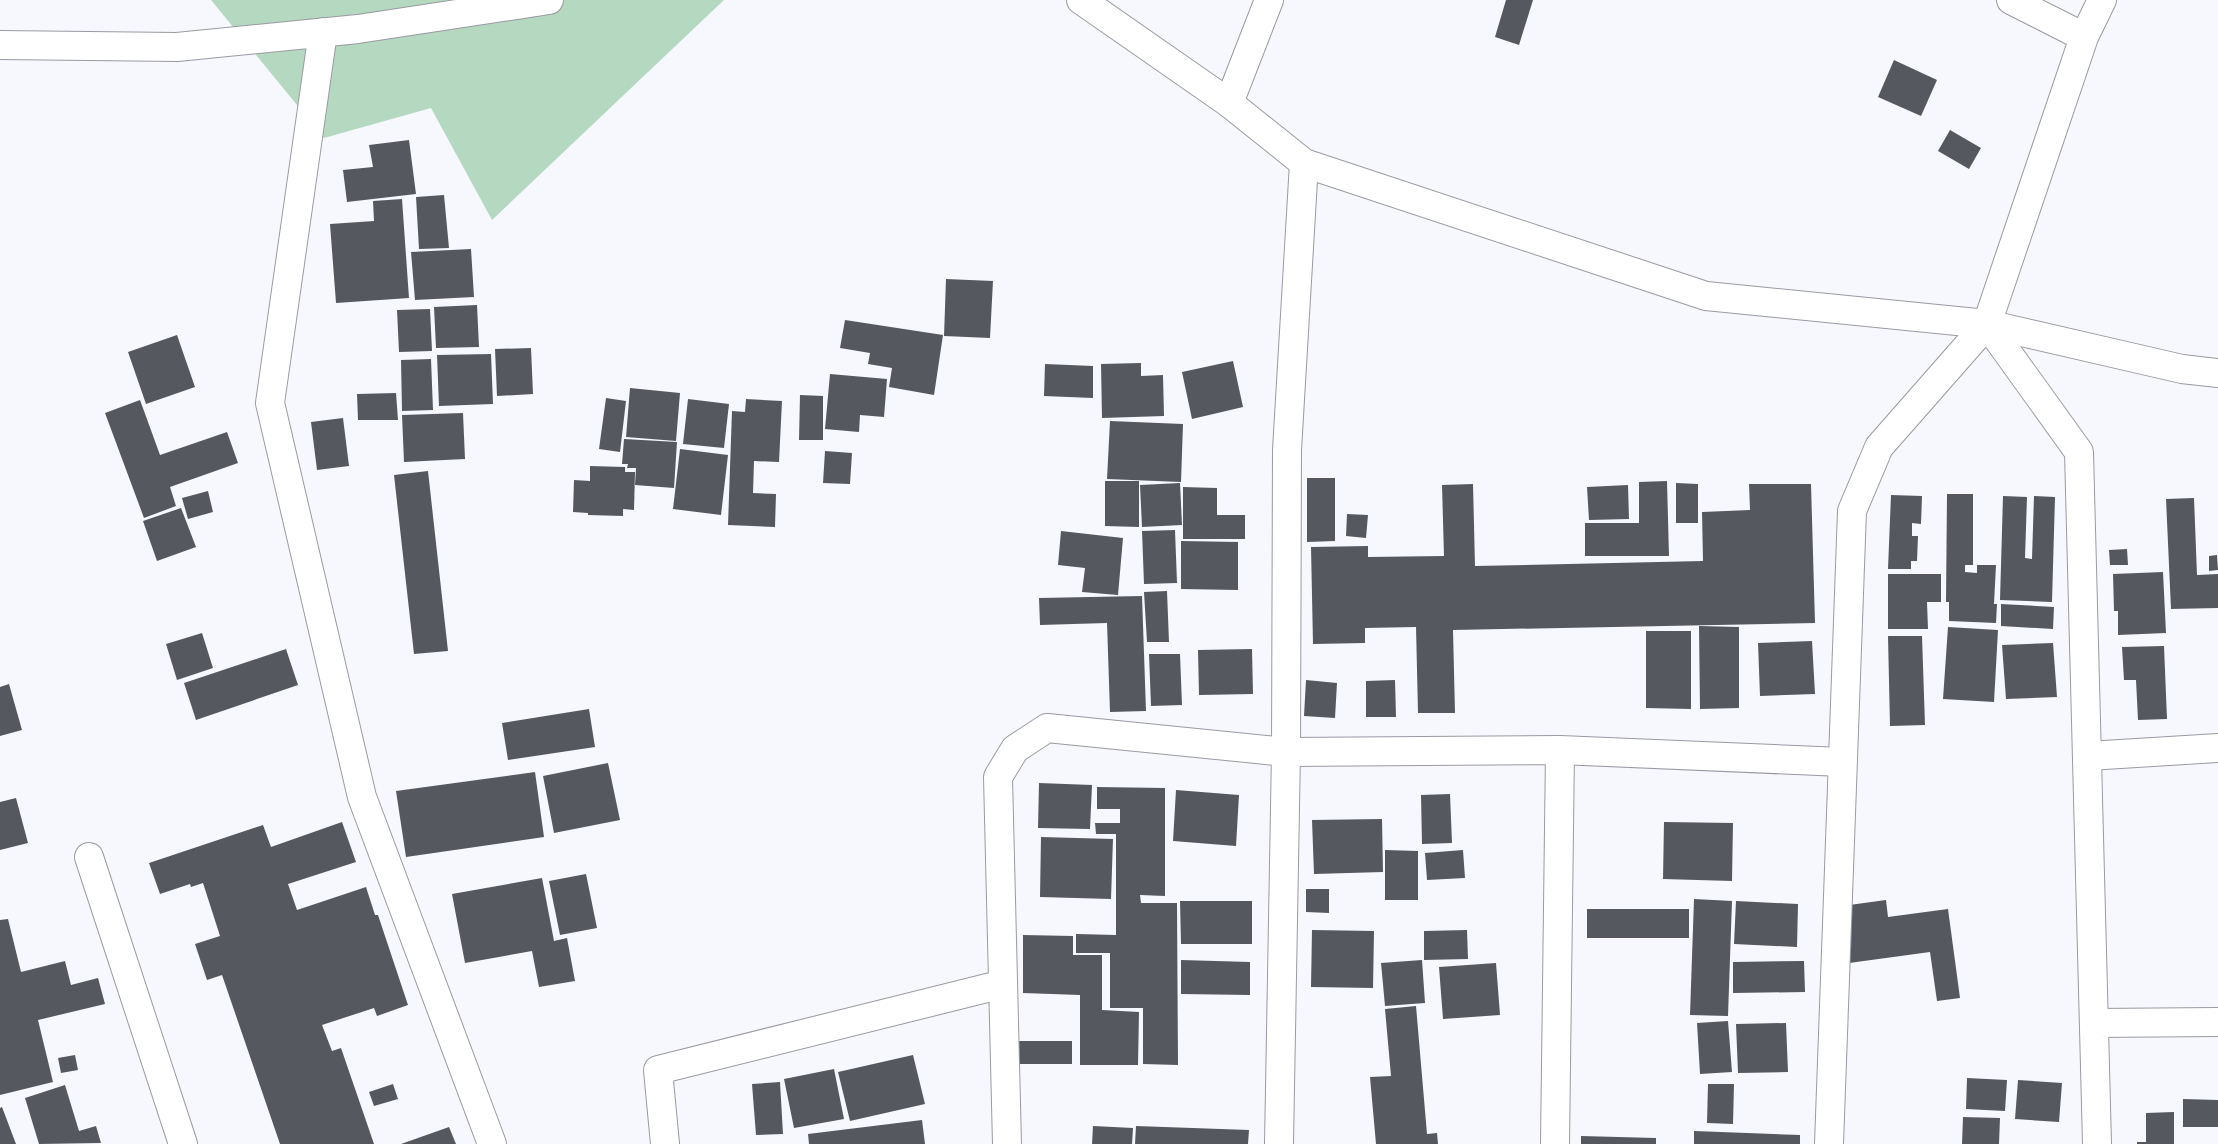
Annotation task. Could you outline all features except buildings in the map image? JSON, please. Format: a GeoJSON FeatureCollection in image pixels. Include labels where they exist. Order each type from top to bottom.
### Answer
{"type":"FeatureCollection","features":[{"type":"Feature","properties":{"kind":"street"},"geometry":{"type":"LineString","coordinates":[[0,45],[177,47],[358,29],[550,0]]}},
{"type":"Feature","properties":{"kind":"street"},"geometry":{"type":"LineString","coordinates":[[1081,0],[1229,103],[1304,162],[1706,296],[1987,324],[2182,369],[2218,373]]}},
{"type":"Feature","properties":{"kind":"street"},"geometry":{"type":"LineString","coordinates":[[1229,103],[1269,0]]}},
{"type":"Feature","properties":{"kind":"street"},"geometry":{"type":"LineString","coordinates":[[2011,0],[2084,37]]}},
{"type":"Feature","properties":{"kind":"street"},"geometry":{"type":"LineString","coordinates":[[1829,1144],[1852,511],[1879,447],[1987,324],[2084,37],[2102,0]]}},
{"type":"Feature","properties":{"kind":"street"},"geometry":{"type":"LineString","coordinates":[[323,32],[270,403],[362,797],[492,1144]]}},
{"type":"Feature","properties":{"kind":"street"},"geometry":{"type":"LineString","coordinates":[[1279,1144],[1286,752],[1287,450],[1304,162]]}},
{"type":"Feature","properties":{"kind":"street"},"geometry":{"type":"LineString","coordinates":[[1987,324],[2080,452],[2097,1144]]}},
{"type":"Feature","properties":{"kind":"street"},"geometry":{"type":"LineString","coordinates":[[1007,1144],[998,777],[1015,749],[1047,728],[1286,752],[1560,750],[1842,762]]}},
{"type":"Feature","properties":{"kind":"street"},"geometry":{"type":"LineString","coordinates":[[2088,756],[2218,748]]}},
{"type":"Feature","properties":{"kind":"street"},"geometry":{"type":"LineString","coordinates":[[1555,1144],[1560,750]]}},
{"type":"Feature","properties":{"kind":"street"},"geometry":{"type":"LineString","coordinates":[[89,857],[184,1144]]}},
{"type":"Feature","properties":{"kind":"street"},"geometry":{"type":"LineString","coordinates":[[665,1144],[658,1070],[1003,984]]}},
{"type":"Feature","properties":{"kind":"street"},"geometry":{"type":"LineString","coordinates":[[2094,1023],[2218,1022]]}},
{"type":"Feature","properties":{"kind":"green space"},"geometry":{"type":"Polygon","coordinates":[[[211,0],[724,0],[492,220],[431,108],[324,138],[211,0]]]}}]}
